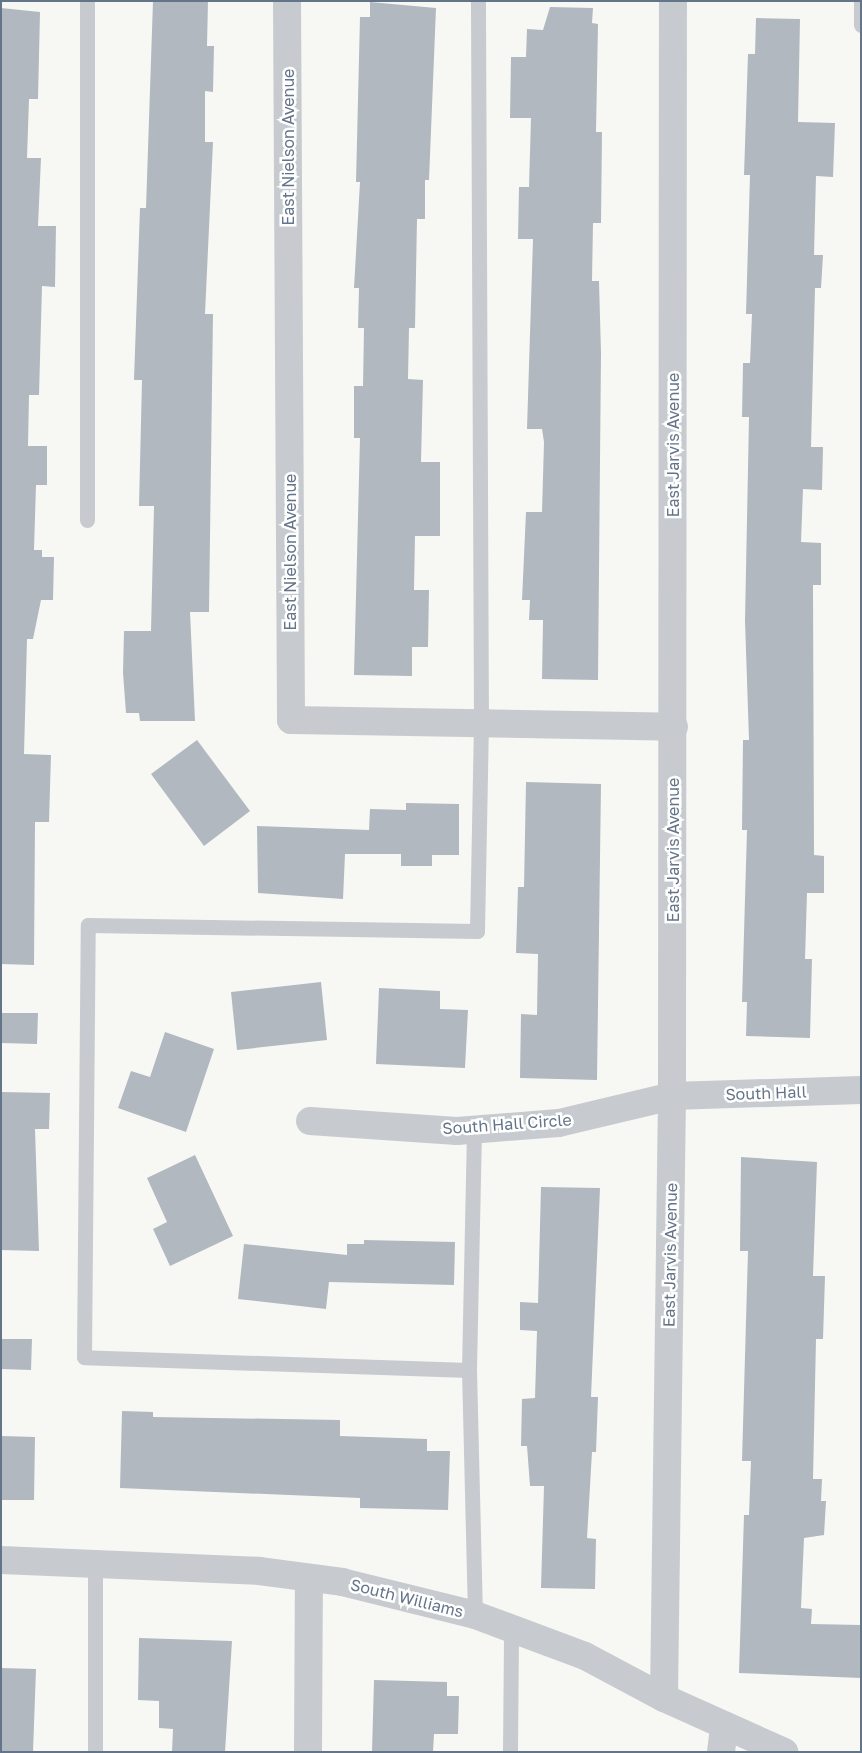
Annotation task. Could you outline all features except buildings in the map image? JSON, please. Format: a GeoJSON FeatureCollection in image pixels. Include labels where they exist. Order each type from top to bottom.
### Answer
{"type":"FeatureCollection","features":[{"type":"Feature","properties":{"kind":"street","name":"East Nielson Avenue"},"geometry":{"type":"LineString","coordinates":[[287,1],[291,720],[674,727]]}},
{"type":"Feature","properties":{"kind":"street","name":"East Jarvis Avenue"},"geometry":{"type":"LineString","coordinates":[[664,1698],[672,1096],[674,727],[673,1]]}},
{"type":"Feature","properties":{"kind":"street","name":"South Hall"},"geometry":{"type":"LineString","coordinates":[[672,1096],[861,1090]]}},
{"type":"Feature","properties":{"kind":"street","name":"South Hall Circle"},"geometry":{"type":"LineString","coordinates":[[310,1121],[474,1130],[559,1124],[672,1096]]}},
{"type":"Feature","properties":{"kind":"street","name":"South Williams"},"geometry":{"type":"LineString","coordinates":[[1,1560],[96,1562],[309,1578],[475,1615],[585,1656],[664,1698],[723,1739],[784,1752]]}},
{"type":"Feature","properties":{"kind":"street"},"geometry":{"type":"LineString","coordinates":[[308,1752],[309,1578]]}},
{"type":"Feature","properties":{"kind":"lane"},"geometry":{"type":"LineString","coordinates":[[87,1],[87,520]]}},
{"type":"Feature","properties":{"kind":"lane"},"geometry":{"type":"LineString","coordinates":[[469,1370],[84,1357],[88,925],[477,931],[481,723],[478,1]]}},
{"type":"Feature","properties":{"kind":"lane"},"geometry":{"type":"LineString","coordinates":[[861,1],[861,26]]}},
{"type":"Feature","properties":{"kind":"lane"},"geometry":{"type":"LineString","coordinates":[[474,1130],[469,1370],[475,1615]]}},
{"type":"Feature","properties":{"kind":"lane"},"geometry":{"type":"LineString","coordinates":[[95,1752],[96,1562]]}},
{"type":"Feature","properties":{"kind":"lane"},"geometry":{"type":"LineString","coordinates":[[510,1752],[511,1628]]}}]}
